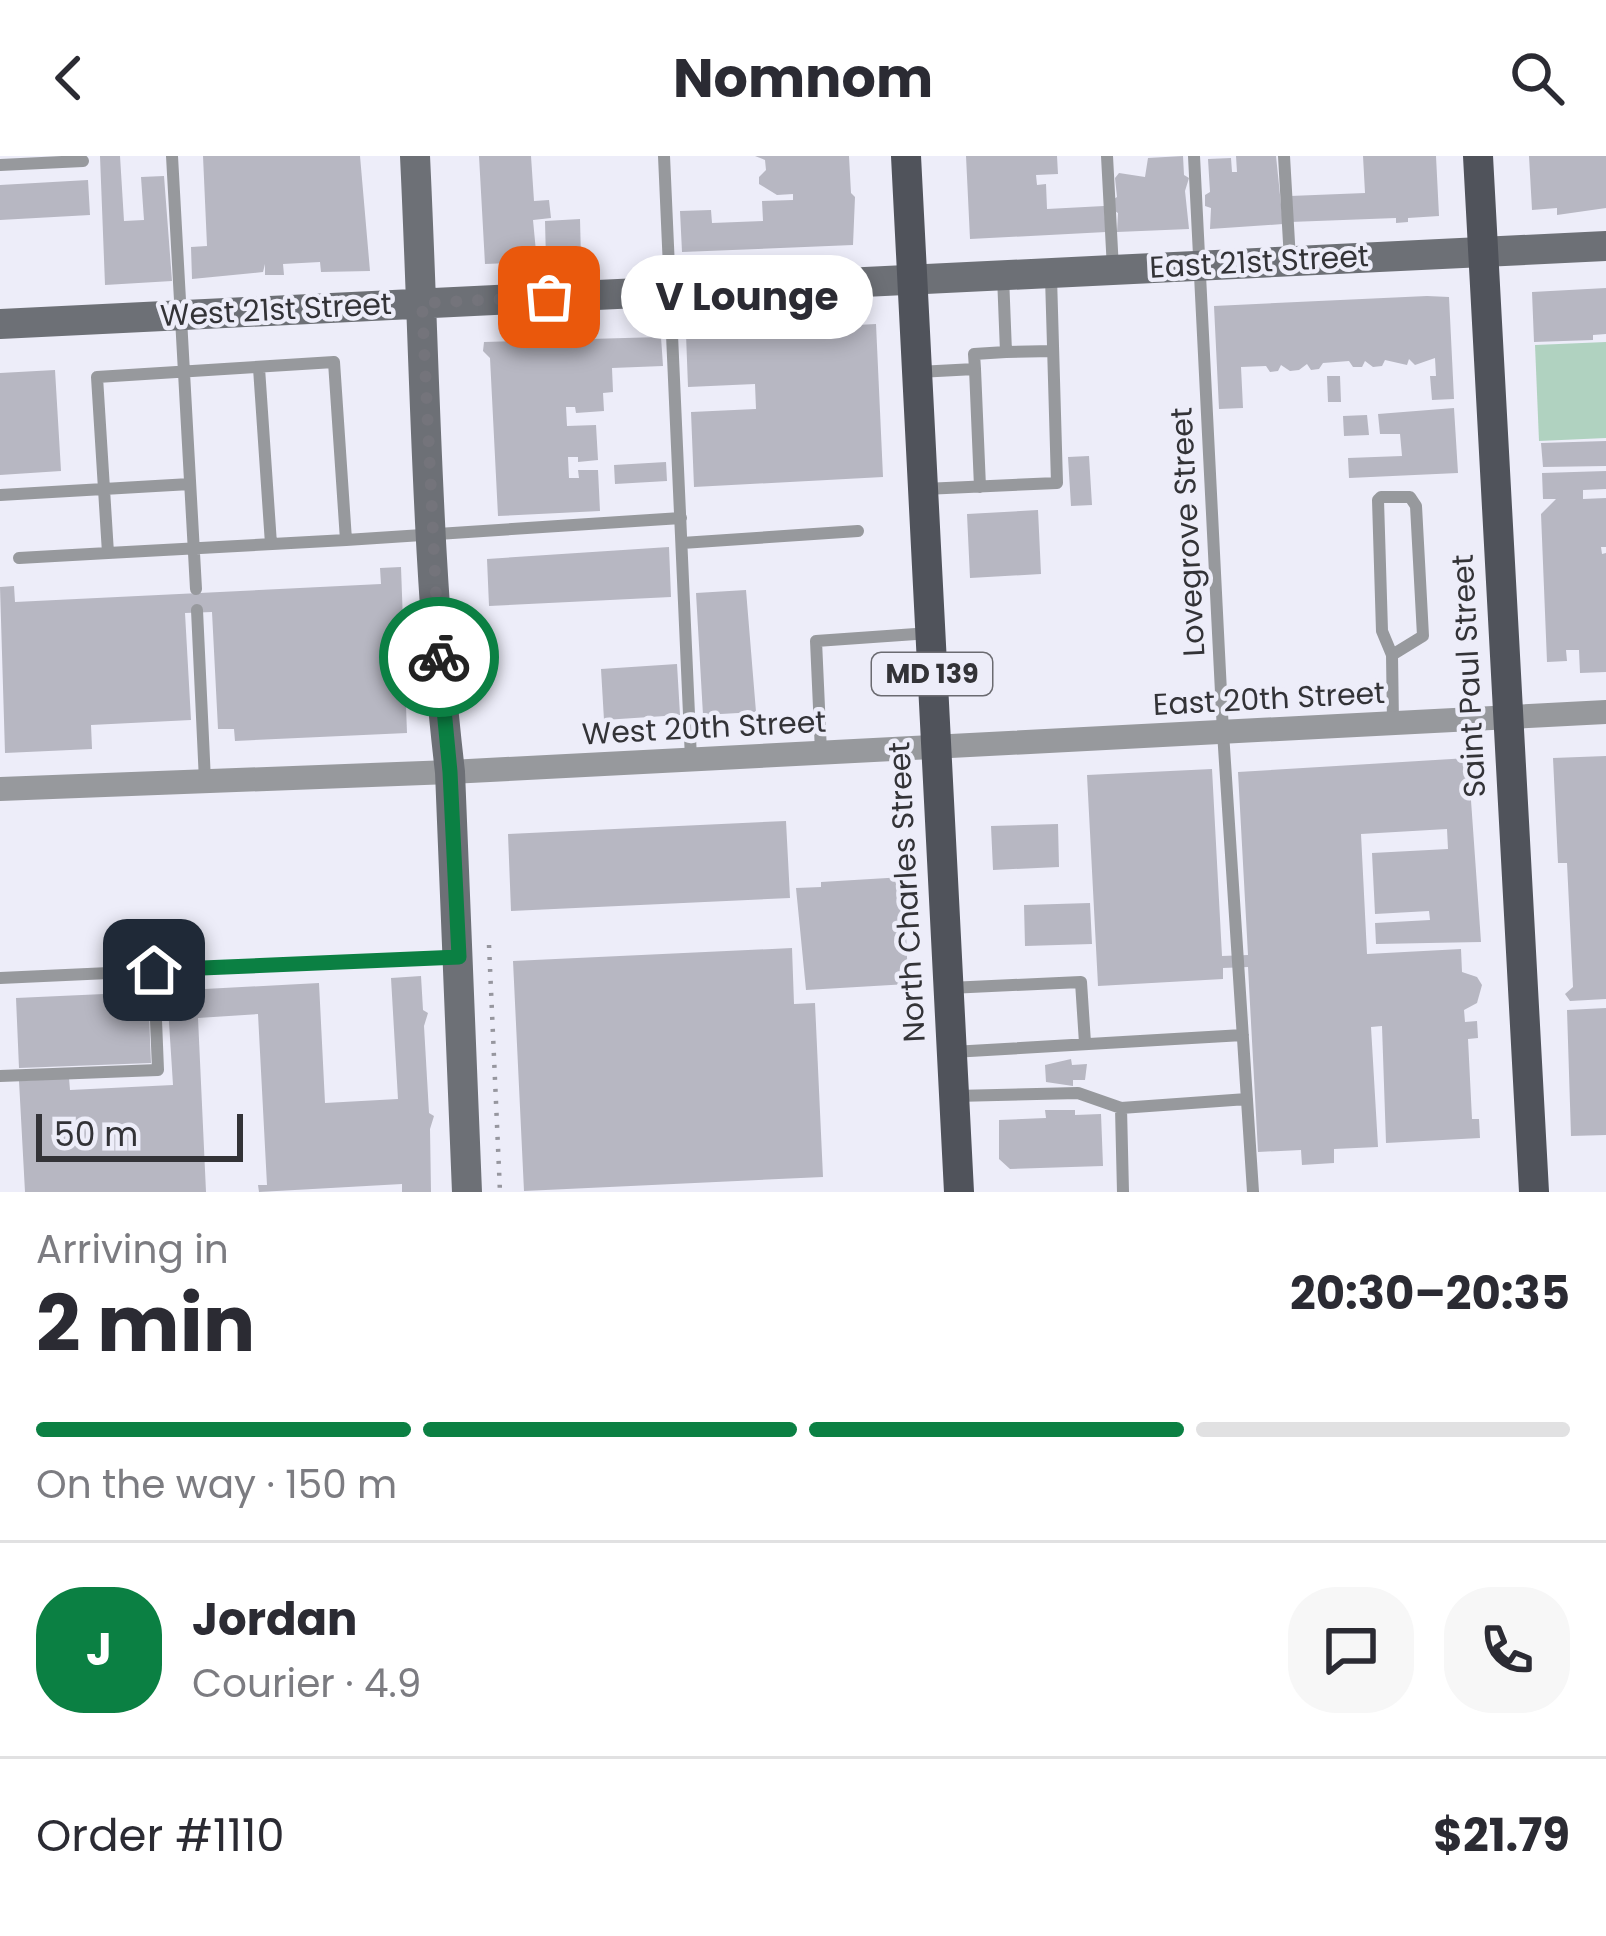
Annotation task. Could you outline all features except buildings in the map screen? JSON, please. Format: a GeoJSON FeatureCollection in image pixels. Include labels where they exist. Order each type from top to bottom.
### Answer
{"type":"FeatureCollection","features":[{"type":"Feature","properties":{"kind":"main road","name":"North Charles Street"},"geometry":{"type":"LineString","coordinates":[[906,156],[959,1192]]}},
{"type":"Feature","properties":{"kind":"main road","name":"Saint Paul Street"},"geometry":{"type":"LineString","coordinates":[[1478,156],[1534,1192]]}},
{"type":"Feature","properties":{"kind":"street"},"geometry":{"type":"LineString","coordinates":[[415,156],[442,714],[463,771],[459,957],[467,1192]]}},
{"type":"Feature","properties":{"kind":"street","name":"East 21st Street"},"geometry":{"type":"LineString","coordinates":[[912,280],[1606,246]]}},
{"type":"Feature","properties":{"kind":"street","name":"West 21st Street"},"geometry":{"type":"LineString","coordinates":[[0,323],[912,280]]}},
{"type":"Feature","properties":{"kind":"street","name":"East 20th Street"},"geometry":{"type":"LineString","coordinates":[[935,747],[1606,712]]}},
{"type":"Feature","properties":{"kind":"street","name":"West 20th Street"},"geometry":{"type":"LineString","coordinates":[[0,789],[935,747]]}},
{"type":"Feature","properties":{"kind":"lane"},"geometry":{"type":"LineString","coordinates":[[172,156],[196,589]]}},
{"type":"Feature","properties":{"kind":"lane"},"geometry":{"type":"LineString","coordinates":[[664,156],[691,759]]}},
{"type":"Feature","properties":{"kind":"lane"},"geometry":{"type":"LineString","coordinates":[[1107,156],[1113,269]]}},
{"type":"Feature","properties":{"kind":"lane","name":"Lovegrove Street"},"geometry":{"type":"LineString","coordinates":[[1193,156],[1222,732],[1253,1192]]}},
{"type":"Feature","properties":{"kind":"lane"},"geometry":{"type":"LineString","coordinates":[[1284,156],[1290,261]]}},
{"type":"Feature","properties":{"kind":"lane"},"geometry":{"type":"LineString","coordinates":[[0,165],[83,161]]}},
{"type":"Feature","properties":{"kind":"lane"},"geometry":{"type":"LineString","coordinates":[[922,489],[1057,483],[1051,273]]}},
{"type":"Feature","properties":{"kind":"lane"},"geometry":{"type":"LineString","coordinates":[[1003,275],[1006,352]]}},
{"type":"Feature","properties":{"kind":"lane"},"geometry":{"type":"LineString","coordinates":[[980,487],[974,354],[1053,351]]}},
{"type":"Feature","properties":{"kind":"lane"},"geometry":{"type":"LineString","coordinates":[[108,553],[98,377],[334,362],[346,540]]}},
{"type":"Feature","properties":{"kind":"lane"},"geometry":{"type":"LineString","coordinates":[[259,368],[271,544]]}},
{"type":"Feature","properties":{"kind":"lane"},"geometry":{"type":"LineString","coordinates":[[916,372],[975,369]]}},
{"type":"Feature","properties":{"kind":"lane"},"geometry":{"type":"LineString","coordinates":[[0,495],[190,484]]}},
{"type":"Feature","properties":{"kind":"lane"},"geometry":{"type":"LineString","coordinates":[[1392,655],[1423,635],[1416,506],[1410,497],[1378,500],[1382,626],[1392,655],[1393,723]]}},
{"type":"Feature","properties":{"kind":"lane"},"geometry":{"type":"LineString","coordinates":[[19,558],[432,538],[681,518]]}},
{"type":"Feature","properties":{"kind":"lane"},"geometry":{"type":"LineString","coordinates":[[682,543],[858,531]]}},
{"type":"Feature","properties":{"kind":"lane"},"geometry":{"type":"LineString","coordinates":[[197,610],[205,781]]}},
{"type":"Feature","properties":{"kind":"lane"},"geometry":{"type":"LineString","coordinates":[[821,752],[817,641],[930,633]]}},
{"type":"Feature","properties":{"kind":"lane"},"geometry":{"type":"LineString","coordinates":[[0,978],[459,957]]}},
{"type":"Feature","properties":{"kind":"lane"},"geometry":{"type":"LineString","coordinates":[[0,1076],[158,1070],[154,970]]}},
{"type":"Feature","properties":{"kind":"lane"},"geometry":{"type":"LineString","coordinates":[[948,988],[1081,982],[1085,1043]]}},
{"type":"Feature","properties":{"kind":"lane"},"geometry":{"type":"LineString","coordinates":[[951,1052],[1243,1035]]}},
{"type":"Feature","properties":{"kind":"lane"},"geometry":{"type":"LineString","coordinates":[[954,1096],[1078,1094],[1121,1108],[1247,1099]]}},
{"type":"Feature","properties":{"kind":"lane"},"geometry":{"type":"LineString","coordinates":[[1121,1108],[1124,1192]]}},
{"type":"Feature","properties":{"kind":"green space"},"geometry":{"type":"Polygon","coordinates":[[[1606,342],[1606,438],[1539,441],[1535,345],[1606,342]]]}},
{"type":"Feature","properties":{"kind":"way so far"},"geometry":{"type":"LineString","coordinates":[[439,657],[422,303],[549,297]]}},
{"type":"Feature","properties":{"kind":"place","name":"V Lounge"},"geometry":{"type":"Point","coordinates":[549,297]}},
{"type":"Feature","properties":{"kind":"route"},"geometry":{"type":"LineString","coordinates":[[154,970],[459,957],[439,657]]}}]}
